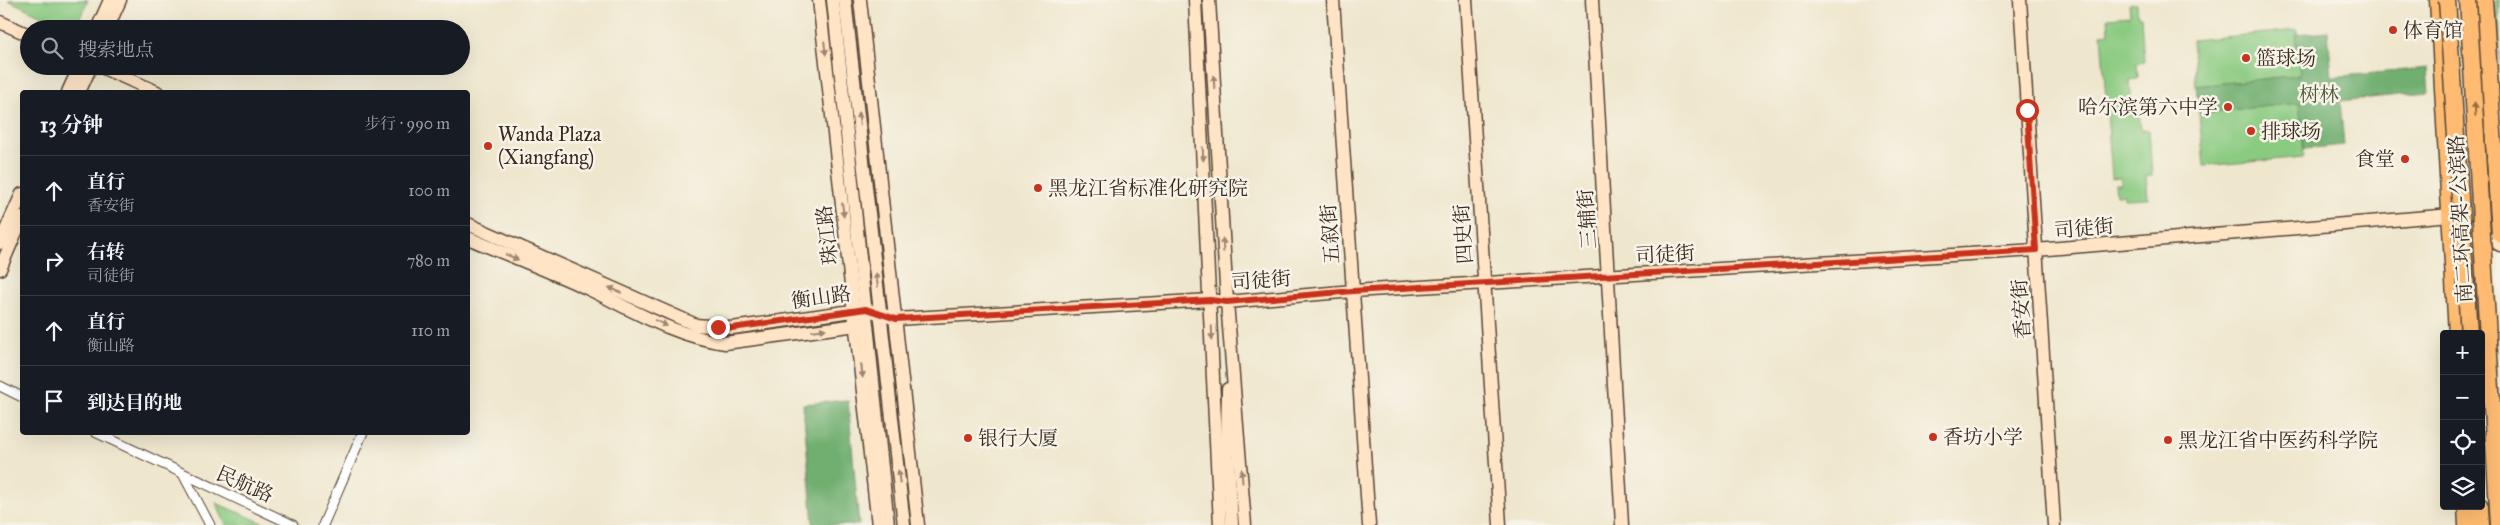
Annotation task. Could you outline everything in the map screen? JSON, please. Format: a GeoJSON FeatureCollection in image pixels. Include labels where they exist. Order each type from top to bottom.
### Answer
{"type":"FeatureCollection","features":[{"type":"Feature","properties":{"kind":"highway"},"geometry":{"type":"LineString","coordinates":[[2438,0],[2457,330]]}},
{"type":"Feature","properties":{"kind":"highway","name":"南二环高架-公滨路"},"geometry":{"type":"LineString","coordinates":[[2448,0],[2469,330]]}},
{"type":"Feature","properties":{"kind":"highway","name":"南二环高架-公滨路"},"geometry":{"type":"LineString","coordinates":[[2468,0],[2499,525]]}},
{"type":"Feature","properties":{"kind":"highway"},"geometry":{"type":"LineString","coordinates":[[2484,0],[2500,234]]}},
{"type":"Feature","properties":{"kind":"highway"},"geometry":{"type":"LineString","coordinates":[[2477,144],[2487,205],[2500,361]]}},
{"type":"Feature","properties":{"kind":"highway"},"geometry":{"type":"LineString","coordinates":[[2466,510],[2467,525]]}},
{"type":"Feature","properties":{"kind":"highway"},"geometry":{"type":"LineString","coordinates":[[2480,510],[2481,525]]}},
{"type":"Feature","properties":{"kind":"main road"},"geometry":{"type":"LineString","coordinates":[[101,20],[110,0]]}},
{"type":"Feature","properties":{"kind":"main road"},"geometry":{"type":"LineString","coordinates":[[111,20],[120,0]]}},
{"type":"Feature","properties":{"kind":"main road","name":"珠江路"},"geometry":{"type":"LineString","coordinates":[[819,0],[888,525]]}},
{"type":"Feature","properties":{"kind":"main road","name":"珠江路"},"geometry":{"type":"LineString","coordinates":[[833,0],[860,310]]}},
{"type":"Feature","properties":{"kind":"main road"},"geometry":{"type":"LineString","coordinates":[[845,0],[904,525]]}},
{"type":"Feature","properties":{"kind":"main road"},"geometry":{"type":"LineString","coordinates":[[860,0],[918,525]]}},
{"type":"Feature","properties":{"kind":"main road"},"geometry":{"type":"LineString","coordinates":[[1196,0],[1220,525]]}},
{"type":"Feature","properties":{"kind":"main road"},"geometry":{"type":"LineString","coordinates":[[1209,0],[1227,302],[1245,525]]}},
{"type":"Feature","properties":{"kind":"main road","name":"五叙街"},"geometry":{"type":"LineString","coordinates":[[1333,0],[1369,525]]}},
{"type":"Feature","properties":{"kind":"main road","name":"四史街"},"geometry":{"type":"LineString","coordinates":[[1466,0],[1500,525]]}},
{"type":"Feature","properties":{"kind":"main road","name":"三辅街"},"geometry":{"type":"LineString","coordinates":[[1592,0],[1622,525]]}},
{"type":"Feature","properties":{"kind":"main road","name":"香安街"},"geometry":{"type":"LineString","coordinates":[[2020,0],[2054,525]]}},
{"type":"Feature","properties":{"kind":"main road"},"geometry":{"type":"LineString","coordinates":[[0,22],[20,31]]}},
{"type":"Feature","properties":{"kind":"main road"},"geometry":{"type":"LineString","coordinates":[[69,90],[76,75]]}},
{"type":"Feature","properties":{"kind":"main road"},"geometry":{"type":"LineString","coordinates":[[80,90],[87,75]]}},
{"type":"Feature","properties":{"kind":"main road"},"geometry":{"type":"LineString","coordinates":[[119,75],[153,90]]}},
{"type":"Feature","properties":{"kind":"main road"},"geometry":{"type":"LineString","coordinates":[[0,243],[20,198]]}},
{"type":"Feature","properties":{"kind":"main road"},"geometry":{"type":"LineString","coordinates":[[2451,215],[2500,245]]}},
{"type":"Feature","properties":{"kind":"main road","name":"司徒街"},"geometry":{"type":"LineString","coordinates":[[882,316],[896,319],[1210,300],[1227,302],[1353,291],[2036,250],[2451,215]]}},
{"type":"Feature","properties":{"kind":"main road"},"geometry":{"type":"LineString","coordinates":[[0,269],[20,223]]}},
{"type":"Feature","properties":{"kind":"main road","name":"衡山路"},"geometry":{"type":"LineString","coordinates":[[470,225],[696,325],[732,328],[860,310],[882,316]]}},
{"type":"Feature","properties":{"kind":"main road","name":"衡山路"},"geometry":{"type":"LineString","coordinates":[[470,239],[588,289],[686,335],[706,340],[725,343],[862,325],[882,316]]}},
{"type":"Feature","properties":{"kind":"main road"},"geometry":{"type":"LineString","coordinates":[[1229,321],[1227,442],[1232,525]]}},
{"type":"Feature","properties":{"kind":"main road","name":"珠江路"},"geometry":{"type":"LineString","coordinates":[[862,325],[878,525]]}},
{"type":"Feature","properties":{"kind":"street"},"geometry":{"type":"LineString","coordinates":[[0,386],[20,396]]}},
{"type":"Feature","properties":{"kind":"street","name":"民航路"},"geometry":{"type":"LineString","coordinates":[[101,435],[184,476],[293,525]]}},
{"type":"Feature","properties":{"kind":"street"},"geometry":{"type":"LineString","coordinates":[[323,525],[362,435]]}},
{"type":"Feature","properties":{"kind":"street","name":"民航路"},"geometry":{"type":"LineString","coordinates":[[184,476],[210,525]]}},
{"type":"Feature","properties":{"kind":"green space"},"geometry":{"type":"Polygon","coordinates":[[[8,0],[88,0],[79,20],[50,20],[8,0]]]}},
{"type":"Feature","properties":{"kind":"green space"},"geometry":{"type":"Polygon","coordinates":[[[2495,0],[2500,0],[2500,73],[2495,0]]]}},
{"type":"Feature","properties":{"kind":"green space"},"geometry":{"type":"Polygon","coordinates":[[[2129,4],[2137,4],[2138,17],[2141,17],[2144,62],[2137,63],[2138,79],[2130,80],[2132,112],[2139,112],[2141,130],[2149,130],[2152,176],[2146,176],[2148,198],[2124,199],[2124,195],[2116,195],[2115,184],[2121,184],[2121,177],[2112,178],[2101,34],[2109,33],[2108,18],[2130,16],[2129,4]]]}},
{"type":"Feature","properties":{"kind":"green space","name":"篮球场"},"geometry":{"type":"Polygon","coordinates":[[[2297,30],[2300,75],[2196,86],[2192,40],[2297,30]]]}},
{"type":"Feature","properties":{"kind":"green space","name":"树林"},"geometry":{"type":"Polygon","coordinates":[[[2328,31],[2332,77],[2427,68],[2429,92],[2340,101],[2344,145],[2304,149],[2299,103],[2199,113],[2196,86],[2300,75],[2296,34],[2328,31]]]}},
{"type":"Feature","properties":{"kind":"green space","name":"排球场"},"geometry":{"type":"Polygon","coordinates":[[[2300,103],[2304,157],[2204,166],[2199,113],[2300,103]]]}},
{"type":"Feature","properties":{"kind":"green space"},"geometry":{"type":"Polygon","coordinates":[[[848,400],[859,525],[813,525],[803,404],[848,400]]]}},
{"type":"Feature","properties":{"kind":"green space"},"geometry":{"type":"Polygon","coordinates":[[[216,503],[268,525],[226,525],[216,503]]]}},
{"type":"Feature","properties":{"kind":"place","name":"体育馆"},"geometry":{"type":"Point","coordinates":[2393,30]}},
{"type":"Feature","properties":{"kind":"place","name":"篮球场"},"geometry":{"type":"Point","coordinates":[2246,58]}},
{"type":"Feature","properties":{"kind":"place","name":"哈尔滨第六中学"},"geometry":{"type":"Point","coordinates":[2228,107]}},
{"type":"Feature","properties":{"kind":"place","name":"排球场"},"geometry":{"type":"Point","coordinates":[2251,131]}},
{"type":"Feature","properties":{"kind":"place","name":"Wanda Plaza (Xiangfang)"},"geometry":{"type":"Point","coordinates":[488,146]}},
{"type":"Feature","properties":{"kind":"place","name":"食堂"},"geometry":{"type":"Point","coordinates":[2405,159]}},
{"type":"Feature","properties":{"kind":"place","name":"黑龙江省标准化研究院"},"geometry":{"type":"Point","coordinates":[1038,188]}},
{"type":"Feature","properties":{"kind":"place","name":"香坊小学"},"geometry":{"type":"Point","coordinates":[1933,437]}},
{"type":"Feature","properties":{"kind":"place","name":"银行大厦"},"geometry":{"type":"Point","coordinates":[968,438]}},
{"type":"Feature","properties":{"kind":"place","name":"黑龙江省中医药科学院"},"geometry":{"type":"Point","coordinates":[2168,440]}},
{"type":"Feature","properties":{"kind":"route"},"geometry":{"type":"LineString","coordinates":[[718,327],[732,328],[866,309],[882,316],[896,319],[1210,300],[1227,302],[1353,291],[2036,250],[2032,212],[2027,110]]}}]}
